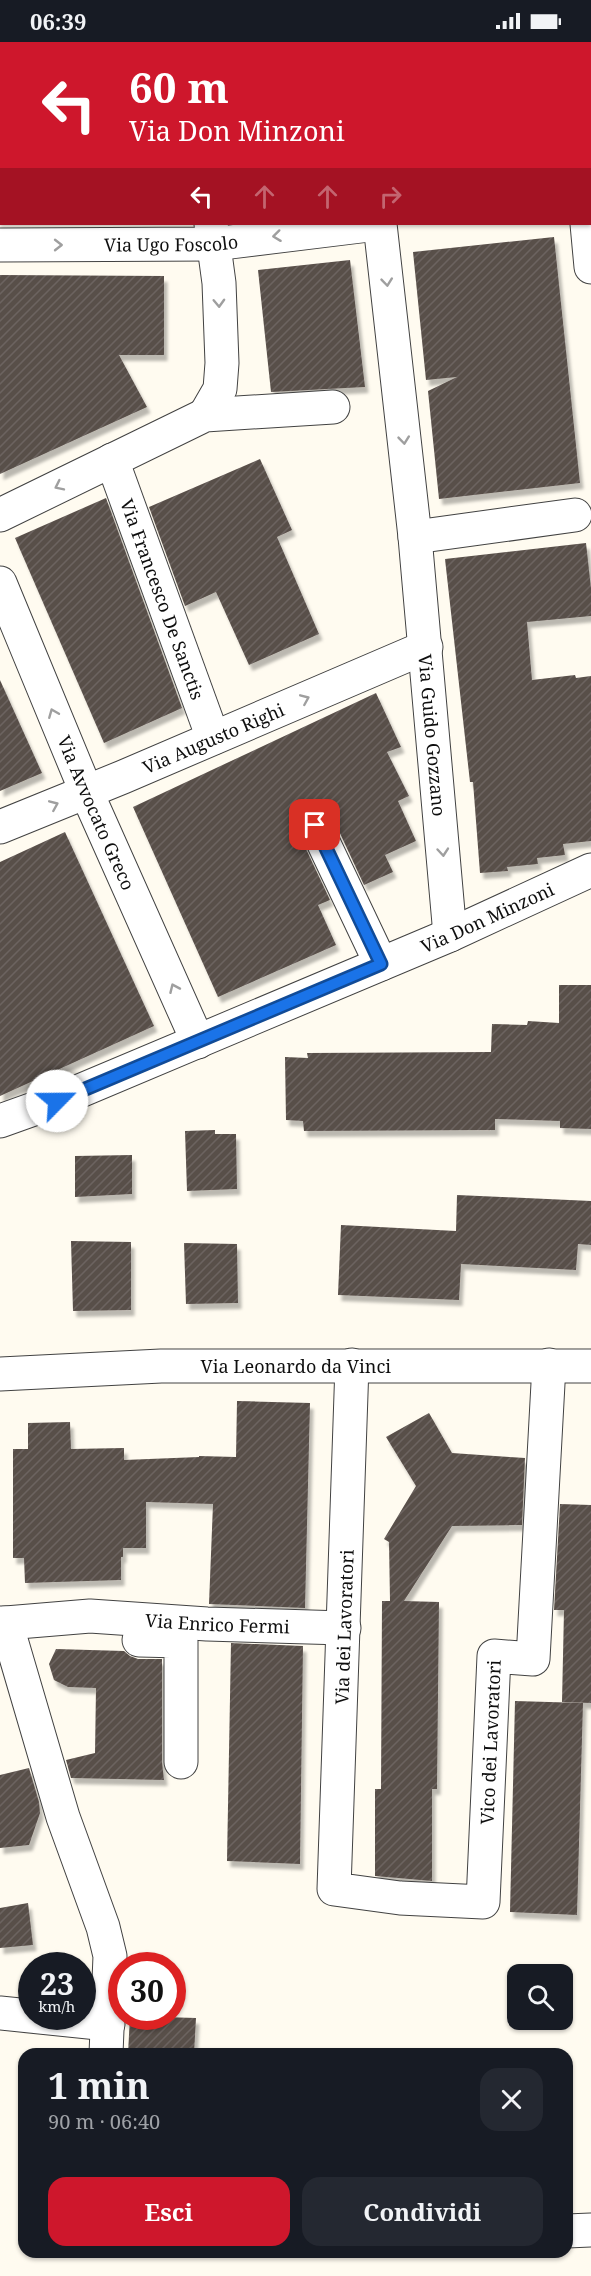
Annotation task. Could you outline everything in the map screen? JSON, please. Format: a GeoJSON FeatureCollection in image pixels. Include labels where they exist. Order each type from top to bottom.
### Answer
{"type":"FeatureCollection","features":[{"type":"Feature","properties":{"kind":"street","name":"Via Ugo Foscolo"},"geometry":{"type":"LineString","coordinates":[[0,245],[362,225]]}},
{"type":"Feature","properties":{"kind":"street","name":"Via Guido Gozzano"},"geometry":{"type":"LineString","coordinates":[[378,225],[415,537],[450,935]]}},
{"type":"Feature","properties":{"kind":"street"},"geometry":{"type":"LineString","coordinates":[[587,225],[591,267]]}},
{"type":"Feature","properties":{"kind":"street"},"geometry":{"type":"LineString","coordinates":[[205,415],[220,389],[222,363],[219,283],[213,234]]}},
{"type":"Feature","properties":{"kind":"street"},"geometry":{"type":"LineString","coordinates":[[0,515],[205,415],[333,407]]}},
{"type":"Feature","properties":{"kind":"street","name":"Via Francesco De Sanctis"},"geometry":{"type":"LineString","coordinates":[[112,460],[213,738]]}},
{"type":"Feature","properties":{"kind":"street"},"geometry":{"type":"LineString","coordinates":[[415,537],[575,515]]}},
{"type":"Feature","properties":{"kind":"street","name":"Via Avvocato Greco"},"geometry":{"type":"LineString","coordinates":[[0,583],[86,791],[198,1042]]}},
{"type":"Feature","properties":{"kind":"street","name":"Via Augusto Righi"},"geometry":{"type":"LineString","coordinates":[[0,827],[426,647]]}},
{"type":"Feature","properties":{"kind":"street"},"geometry":{"type":"LineString","coordinates":[[315,825],[381,964]]}},
{"type":"Feature","properties":{"kind":"street","name":"Via Don Minzoni"},"geometry":{"type":"LineString","coordinates":[[0,1121],[57,1101],[450,935],[591,870]]}},
{"type":"Feature","properties":{"kind":"street","name":"Via dei Lavoratori"},"geometry":{"type":"LineString","coordinates":[[334,1889],[352,1365]]}},
{"type":"Feature","properties":{"kind":"street","name":"Vico dei Lavoratori"},"geometry":{"type":"LineString","coordinates":[[334,1889],[400,1898],[483,1902],[494,1656],[533,1659],[549,1365]]}},
{"type":"Feature","properties":{"kind":"street","name":"Via Leonardo da Vinci"},"geometry":{"type":"LineString","coordinates":[[0,1374],[161,1366],[591,1366]]}},
{"type":"Feature","properties":{"kind":"street","name":"Via Enrico Fermi"},"geometry":{"type":"LineString","coordinates":[[3,1623],[90,1616],[207,1624],[344,1628]]}},
{"type":"Feature","properties":{"kind":"street","name":"Via Enrico Fermi"},"geometry":{"type":"LineString","coordinates":[[90,1616],[90,1638],[181,1641],[181,1762]]}},
{"type":"Feature","properties":{"kind":"street"},"geometry":{"type":"LineString","coordinates":[[0,2013],[107,2039],[110,1956],[108,1946],[63,1817],[3,1623]]}},
{"type":"Feature","properties":{"kind":"street"},"geometry":{"type":"LineString","coordinates":[[573,2231],[591,2230]]}},
{"type":"Feature","properties":{"kind":"building"},"geometry":{"type":"Polygon","coordinates":[[[554,237],[580,483],[439,499],[428,391],[457,377],[426,380],[413,252],[554,237]]]}},
{"type":"Feature","properties":{"kind":"building"},"geometry":{"type":"Polygon","coordinates":[[[350,260],[365,387],[271,392],[258,270],[350,260]]]}},
{"type":"Feature","properties":{"kind":"building"},"geometry":{"type":"Polygon","coordinates":[[[0,275],[164,276],[164,355],[119,355],[147,407],[0,474],[0,275]]]}},
{"type":"Feature","properties":{"kind":"building"},"geometry":{"type":"Polygon","coordinates":[[[260,459],[292,530],[277,537],[319,634],[249,665],[216,592],[185,606],[149,507],[260,459]]]}},
{"type":"Feature","properties":{"kind":"building"},"geometry":{"type":"Polygon","coordinates":[[[106,498],[182,708],[104,743],[15,538],[106,498]]]}},
{"type":"Feature","properties":{"kind":"building"},"geometry":{"type":"Polygon","coordinates":[[[586,543],[591,588],[591,616],[527,622],[532,680],[575,675],[576,678],[591,676],[591,841],[563,844],[565,855],[537,858],[538,864],[507,867],[508,871],[480,873],[473,782],[470,782],[445,559],[586,543]]]}},
{"type":"Feature","properties":{"kind":"building"},"geometry":{"type":"Polygon","coordinates":[[[0,680],[42,773],[0,791],[0,680]]]}},
{"type":"Feature","properties":{"kind":"building"},"geometry":{"type":"Polygon","coordinates":[[[376,693],[401,747],[387,752],[409,796],[398,801],[416,841],[385,855],[393,872],[364,885],[332,816],[317,806],[306,808],[296,823],[298,832],[330,900],[318,905],[336,945],[218,997],[133,807],[376,693]]]}},
{"type":"Feature","properties":{"kind":"building"},"geometry":{"type":"Polygon","coordinates":[[[65,832],[154,1026],[0,1096],[0,862],[65,832]]]}},
{"type":"Feature","properties":{"kind":"building"},"geometry":{"type":"Polygon","coordinates":[[[559,985],[591,985],[591,1129],[560,1128],[560,1121],[495,1119],[495,1130],[304,1131],[303,1121],[286,1120],[285,1057],[308,1058],[307,1053],[491,1052],[492,1024],[527,1025],[528,1021],[559,1023],[559,985]]]}},
{"type":"Feature","properties":{"kind":"building"},"geometry":{"type":"Polygon","coordinates":[[[215,1130],[215,1134],[236,1134],[237,1189],[187,1191],[185,1131],[215,1130]]]}},
{"type":"Feature","properties":{"kind":"building"},"geometry":{"type":"Polygon","coordinates":[[[132,1155],[132,1194],[75,1197],[75,1156],[132,1155]]]}},
{"type":"Feature","properties":{"kind":"building"},"geometry":{"type":"Polygon","coordinates":[[[457,1195],[591,1201],[591,1245],[578,1244],[576,1270],[461,1264],[459,1300],[338,1295],[341,1225],[456,1231],[457,1195]]]}},
{"type":"Feature","properties":{"kind":"building"},"geometry":{"type":"Polygon","coordinates":[[[71,1241],[131,1242],[131,1310],[73,1311],[71,1241]]]}},
{"type":"Feature","properties":{"kind":"building"},"geometry":{"type":"Polygon","coordinates":[[[184,1243],[237,1244],[238,1303],[186,1304],[184,1243]]]}},
{"type":"Feature","properties":{"kind":"building"},"geometry":{"type":"Polygon","coordinates":[[[237,1401],[310,1403],[305,1608],[209,1604],[213,1504],[146,1502],[146,1548],[123,1548],[121,1580],[25,1583],[24,1558],[13,1558],[13,1449],[28,1449],[28,1423],[70,1422],[71,1449],[124,1448],[124,1460],[199,1456],[236,1457],[237,1401]]]}},
{"type":"Feature","properties":{"kind":"building"},"geometry":{"type":"Polygon","coordinates":[[[429,1413],[452,1453],[525,1458],[522,1525],[452,1526],[404,1601],[439,1602],[437,1789],[432,1789],[432,1881],[375,1876],[375,1789],[381,1789],[382,1601],[390,1601],[389,1542],[384,1539],[416,1486],[386,1437],[429,1413]]]}},
{"type":"Feature","properties":{"kind":"building"},"geometry":{"type":"Polygon","coordinates":[[[560,1504],[591,1505],[591,1703],[562,1702],[564,1610],[554,1610],[560,1504]]]}},
{"type":"Feature","properties":{"kind":"building"},"geometry":{"type":"Polygon","coordinates":[[[231,1643],[303,1646],[300,1864],[227,1861],[231,1643]]]}},
{"type":"Feature","properties":{"kind":"building"},"geometry":{"type":"Polygon","coordinates":[[[56,1649],[124,1651],[138,1659],[162,1659],[164,1780],[71,1778],[66,1760],[95,1753],[96,1688],[68,1687],[54,1680],[49,1664],[56,1649]]]}},
{"type":"Feature","properties":{"kind":"building"},"geometry":{"type":"Polygon","coordinates":[[[515,1701],[583,1703],[577,1915],[510,1912],[515,1701]]]}},
{"type":"Feature","properties":{"kind":"building"},"geometry":{"type":"Polygon","coordinates":[[[29,1768],[40,1813],[29,1845],[0,1848],[0,1775],[29,1768]]]}},
{"type":"Feature","properties":{"kind":"building"},"geometry":{"type":"Polygon","coordinates":[[[28,1903],[33,1945],[0,1948],[0,1908],[28,1903]]]}},
{"type":"Feature","properties":{"kind":"building"},"geometry":{"type":"Polygon","coordinates":[[[186,2018],[196,2018],[194,2048],[128,2048],[129,2030],[186,2030],[186,2018]]]}},
{"type":"Feature","properties":{"kind":"route"},"geometry":{"type":"LineString","coordinates":[[57,1101],[381,964],[315,825]]}}]}
